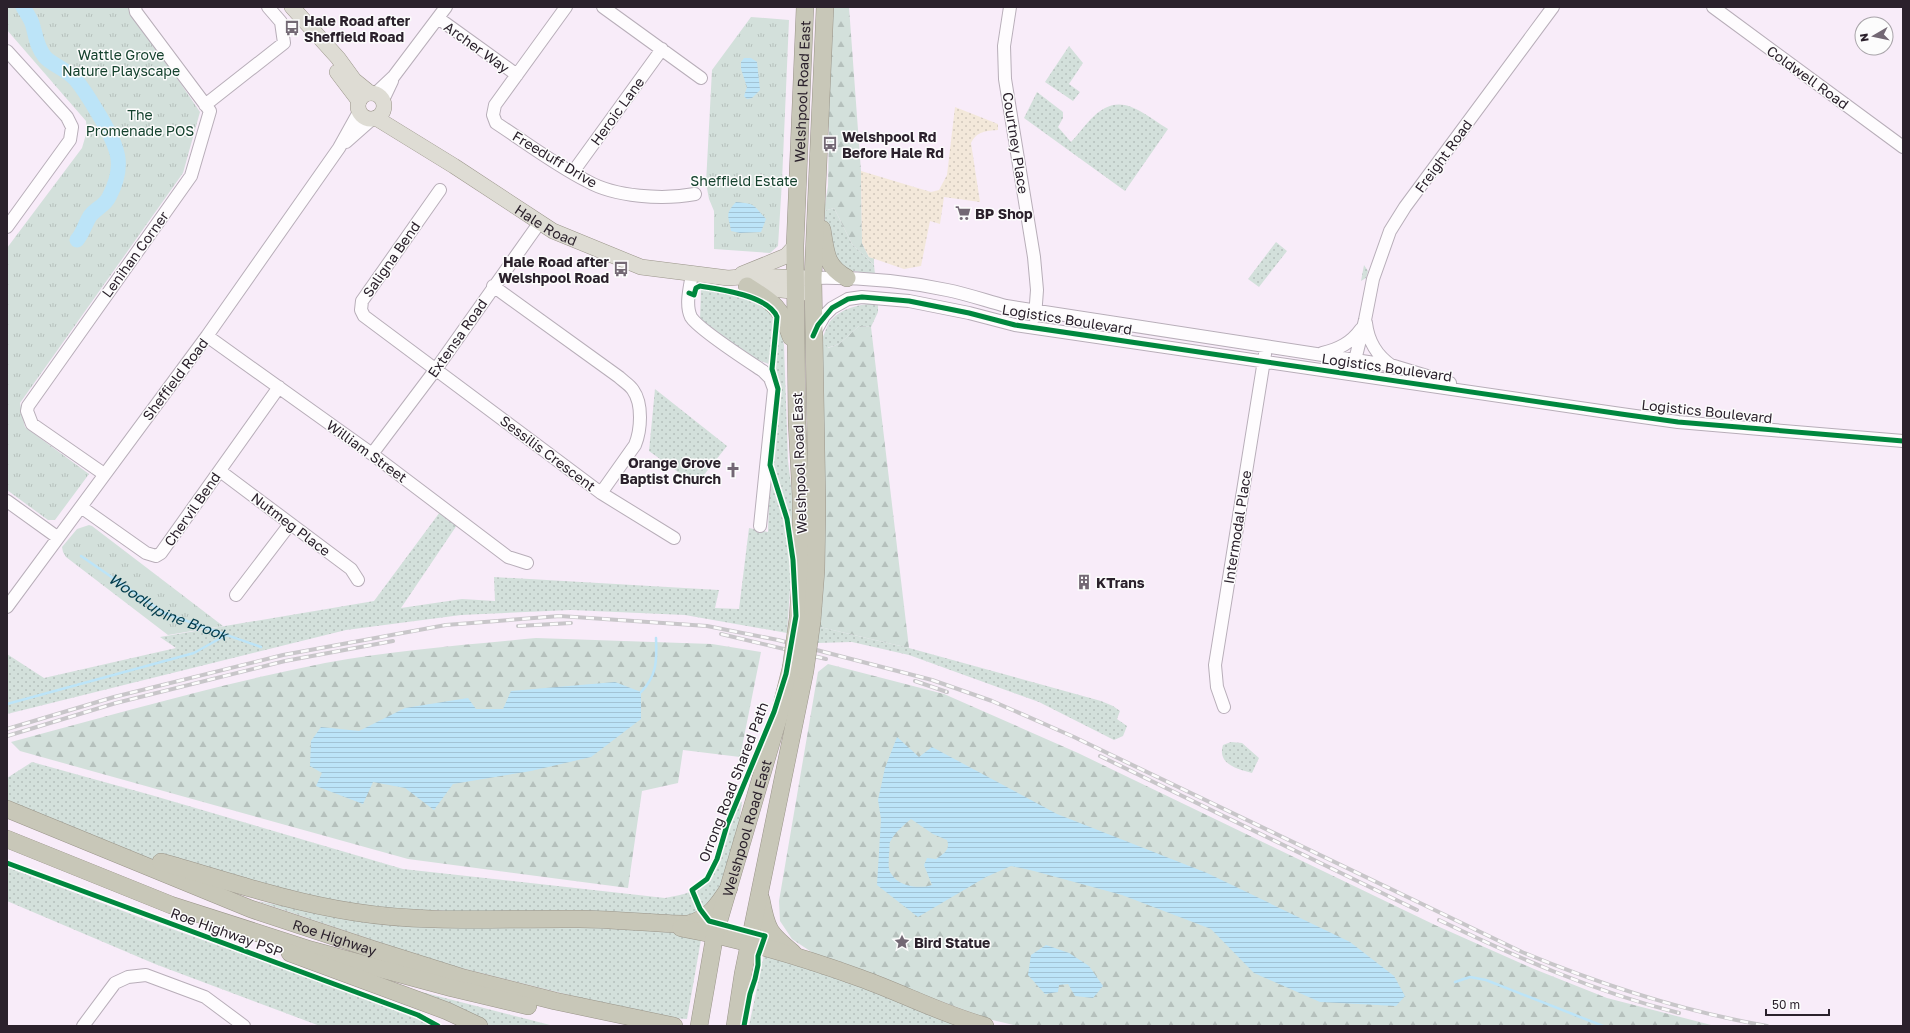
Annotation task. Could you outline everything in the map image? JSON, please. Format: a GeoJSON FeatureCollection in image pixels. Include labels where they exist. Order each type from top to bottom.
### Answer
{"type":"FeatureCollection","features":[{"type":"Feature","properties":{"kind":"highway","name":"Welshpool Road East"},"geometry":{"type":"LineString","coordinates":[[805,7],[795,246],[797,423],[801,497],[801,571],[805,620]]}},
{"type":"Feature","properties":{"kind":"highway","name":"Welshpool Road East"},"geometry":{"type":"LineString","coordinates":[[735,1026],[798,669],[805,620],[816,570],[817,506],[813,286],[825,7]]}},
{"type":"Feature","properties":{"kind":"highway"},"geometry":{"type":"LineString","coordinates":[[821,110],[827,131],[822,225],[829,261],[832,268],[847,278]]}},
{"type":"Feature","properties":{"kind":"highway"},"geometry":{"type":"LineString","coordinates":[[737,280],[772,302],[780,310],[788,327],[796,351]]}},
{"type":"Feature","properties":{"kind":"highway","name":"Welshpool Road East"},"geometry":{"type":"LineString","coordinates":[[699,1026],[715,934],[779,716],[798,669]]}},
{"type":"Feature","properties":{"kind":"highway","name":"Roe Highway"},"geometry":{"type":"LineString","coordinates":[[7,809],[251,909],[464,978],[555,1001],[674,1026]]}},
{"type":"Feature","properties":{"kind":"highway","name":"Roe Highway"},"geometry":{"type":"LineString","coordinates":[[7,839],[171,905],[311,950],[445,986],[617,1026]]}},
{"type":"Feature","properties":{"kind":"highway"},"geometry":{"type":"LineString","coordinates":[[88,842],[292,900],[355,912],[424,919],[505,921],[579,919],[631,920],[677,924],[698,921],[715,908],[729,888]]}},
{"type":"Feature","properties":{"kind":"highway"},"geometry":{"type":"LineString","coordinates":[[760,889],[765,920],[773,936],[798,958]]}},
{"type":"Feature","properties":{"kind":"highway"},"geometry":{"type":"LineString","coordinates":[[171,905],[316,964],[446,1010],[479,1026]]}},
{"type":"Feature","properties":{"kind":"highway"},"geometry":{"type":"LineString","coordinates":[[631,920],[715,934],[798,958],[860,978],[965,1021],[985,1026]]}},
{"type":"Feature","properties":{"kind":"main road","name":"Hale Road"},"geometry":{"type":"LineString","coordinates":[[296,11],[344,82],[405,135],[553,231],[641,266],[737,280],[813,286]]}},
{"type":"Feature","properties":{"kind":"main road"},"geometry":{"type":"LineString","coordinates":[[737,280],[755,268],[786,256],[795,246]]}},
{"type":"Feature","properties":{"kind":"street"},"geometry":{"type":"LineString","coordinates":[[135,7],[136,12],[205,105],[284,43],[281,22],[268,7]]}},
{"type":"Feature","properties":{"kind":"street","name":"Sheffield Road"},"geometry":{"type":"LineString","coordinates":[[7,607],[57,537],[81,507],[207,336],[339,148],[446,7]]}},
{"type":"Feature","properties":{"kind":"street"},"geometry":{"type":"LineString","coordinates":[[517,76],[566,7]]}},
{"type":"Feature","properties":{"kind":"street"},"geometry":{"type":"LineString","coordinates":[[602,7],[701,78]]}},
{"type":"Feature","properties":{"kind":"street","name":"Courtney Place"},"geometry":{"type":"LineString","coordinates":[[1010,7],[1004,46],[1005,79],[1034,258],[1037,290],[1033,327]]}},
{"type":"Feature","properties":{"kind":"street","name":"Freight Road"},"geometry":{"type":"LineString","coordinates":[[1352,375],[1354,360],[1366,320],[1373,279],[1381,254],[1394,225],[1405,207],[1553,7]]}},
{"type":"Feature","properties":{"kind":"street","name":"Coldwell Road"},"geometry":{"type":"LineString","coordinates":[[1713,7],[1903,147]]}},
{"type":"Feature","properties":{"kind":"street","name":"Archer Way"},"geometry":{"type":"LineString","coordinates":[[438,18],[517,76]]}},
{"type":"Feature","properties":{"kind":"street","name":"Heroic Lane"},"geometry":{"type":"LineString","coordinates":[[573,172],[662,49]]}},
{"type":"Feature","properties":{"kind":"street"},"geometry":{"type":"LineString","coordinates":[[7,51],[67,117],[72,127],[70,140],[7,227]]}},
{"type":"Feature","properties":{"kind":"street","name":"Freeduff Drive"},"geometry":{"type":"LineString","coordinates":[[517,76],[495,105],[493,115],[496,123],[587,182],[625,193],[669,197],[695,194]]}},
{"type":"Feature","properties":{"kind":"street","name":"Lenihan Corner"},"geometry":{"type":"LineString","coordinates":[[104,474],[32,424],[27,410],[28,406],[191,176],[210,111],[205,105]]}},
{"type":"Feature","properties":{"kind":"street","name":"Saligna Bend"},"geometry":{"type":"LineString","coordinates":[[436,369],[367,320],[362,313],[361,306],[365,296],[440,190]]}},
{"type":"Feature","properties":{"kind":"street","name":"Extensa Road"},"geometry":{"type":"LineString","coordinates":[[372,454],[436,369],[493,286],[540,222]]}},
{"type":"Feature","properties":{"kind":"street"},"geometry":{"type":"LineString","coordinates":[[692,274],[688,303],[691,317],[700,327],[763,371],[770,378],[774,389],[760,526]]}},
{"type":"Feature","properties":{"kind":"street","name":"Logistics Boulevard"},"geometry":{"type":"LineString","coordinates":[[813,286],[847,278],[926,286],[949,290],[1006,306],[1392,366],[1483,392]]}},
{"type":"Feature","properties":{"kind":"street","name":"Sessilis Crescent"},"geometry":{"type":"LineString","coordinates":[[436,369],[601,493],[635,445],[638,438],[640,413],[633,390],[619,377],[493,286]]}},
{"type":"Feature","properties":{"kind":"street","name":"Logistics Boulevard"},"geometry":{"type":"LineString","coordinates":[[813,336],[818,325],[832,308],[848,299],[871,297],[909,301],[969,313],[1008,324],[1352,375],[1483,392],[1678,422],[1903,441]]}},
{"type":"Feature","properties":{"kind":"street","name":"Freight Road"},"geometry":{"type":"LineString","coordinates":[[1307,353],[1322,353],[1338,349],[1350,341],[1361,330],[1366,320]]}},
{"type":"Feature","properties":{"kind":"street","name":"Freight Road"},"geometry":{"type":"LineString","coordinates":[[1366,320],[1367,334],[1372,345],[1392,366]]}},
{"type":"Feature","properties":{"kind":"street","name":"William Street"},"geometry":{"type":"LineString","coordinates":[[207,336],[372,454],[508,557],[527,563]]}},
{"type":"Feature","properties":{"kind":"street","name":"Intermodal Place"},"geometry":{"type":"LineString","coordinates":[[1224,707],[1217,687],[1215,665],[1265,347]]}},
{"type":"Feature","properties":{"kind":"street","name":"Chervil Bend"},"geometry":{"type":"LineString","coordinates":[[81,507],[146,553],[156,556],[161,553],[279,387]]}},
{"type":"Feature","properties":{"kind":"street","name":"Nutmeg Place"},"geometry":{"type":"LineString","coordinates":[[220,471],[354,571],[358,580]]}},
{"type":"Feature","properties":{"kind":"street"},"geometry":{"type":"LineString","coordinates":[[601,493],[674,538]]}},
{"type":"Feature","properties":{"kind":"street"},"geometry":{"type":"LineString","coordinates":[[7,501],[57,537]]}},
{"type":"Feature","properties":{"kind":"street"},"geometry":{"type":"LineString","coordinates":[[236,595],[290,524]]}},
{"type":"Feature","properties":{"kind":"street"},"geometry":{"type":"LineString","coordinates":[[83,1026],[115,983],[128,977],[146,974],[206,997],[244,1026]]}},
{"type":"Feature","properties":{"kind":"green space","name":"The Promenade POS"},"geometry":{"type":"Polygon","coordinates":[[[7,7],[129,7],[200,112],[183,173],[20,403],[25,427],[89,474],[55,520],[48,520],[7,490],[7,248],[82,148],[87,131],[86,121],[7,30],[7,7]]]}},
{"type":"Feature","properties":{"kind":"green space"},"geometry":{"type":"Polygon","coordinates":[[[78,7],[96,7],[84,16],[78,7]]]}},
{"type":"Feature","properties":{"kind":"green space"},"geometry":{"type":"Polygon","coordinates":[[[832,7],[849,7],[861,171],[862,243],[869,257],[874,258],[874,265],[852,244],[834,208],[824,211],[828,186],[829,129],[824,98],[832,7]]]}},
{"type":"Feature","properties":{"kind":"green space","name":"Sheffield Estate"},"geometry":{"type":"Polygon","coordinates":[[[751,17],[789,20],[778,246],[770,253],[714,249],[714,211],[709,199],[706,183],[712,70],[751,17]]]}},
{"type":"Feature","properties":{"kind":"green space"},"geometry":{"type":"Polygon","coordinates":[[[1069,46],[1083,63],[1069,84],[1080,92],[1073,101],[1045,82],[1069,46]]]}},
{"type":"Feature","properties":{"kind":"green space"},"geometry":{"type":"Polygon","coordinates":[[[1037,92],[1063,112],[1063,118],[1058,127],[1071,142],[1087,123],[1100,111],[1110,106],[1120,104],[1138,110],[1168,129],[1125,191],[1024,118],[1037,92]]]}},
{"type":"Feature","properties":{"kind":"green space"},"geometry":{"type":"Polygon","coordinates":[[[834,208],[852,244],[874,265],[875,274],[845,270],[828,247],[824,211],[834,208]]]}},
{"type":"Feature","properties":{"kind":"green space"},"geometry":{"type":"Polygon","coordinates":[[[1276,242],[1287,251],[1259,287],[1248,279],[1276,242]]]}},
{"type":"Feature","properties":{"kind":"green space"},"geometry":{"type":"Polygon","coordinates":[[[1364,265],[1368,271],[1366,278],[1361,281],[1364,265]]]}},
{"type":"Feature","properties":{"kind":"green space"},"geometry":{"type":"Polygon","coordinates":[[[707,287],[754,299],[778,319],[784,345],[788,461],[795,516],[787,633],[685,615],[571,610],[461,615],[346,630],[7,714],[7,654],[44,678],[176,648],[160,637],[374,601],[440,512],[457,525],[401,608],[462,599],[495,601],[494,577],[719,590],[715,608],[739,609],[749,528],[768,532],[770,465],[777,424],[781,387],[774,366],[754,358],[734,347],[716,334],[700,319],[701,290],[707,287]]]}},
{"type":"Feature","properties":{"kind":"green space"},"geometry":{"type":"Polygon","coordinates":[[[878,303],[878,312],[871,327],[859,326],[839,344],[827,348],[821,341],[829,323],[844,310],[865,304],[878,303]]]}},
{"type":"Feature","properties":{"kind":"green space"},"geometry":{"type":"Polygon","coordinates":[[[859,326],[871,327],[909,648],[820,627],[818,398],[821,341],[828,348],[839,344],[859,326]]]}},
{"type":"Feature","properties":{"kind":"green space"},"geometry":{"type":"Polygon","coordinates":[[[655,389],[727,446],[696,485],[649,451],[655,389]]]}},
{"type":"Feature","properties":{"kind":"green space"},"geometry":{"type":"Polygon","coordinates":[[[89,525],[223,626],[168,635],[66,557],[62,547],[77,529],[89,525]]]}},
{"type":"Feature","properties":{"kind":"green space"},"geometry":{"type":"Polygon","coordinates":[[[820,627],[909,648],[1101,701],[1120,711],[1117,719],[1127,726],[1123,736],[1114,740],[1039,702],[909,655],[852,642],[817,643],[820,627]]]}},
{"type":"Feature","properties":{"kind":"green space"},"geometry":{"type":"Polygon","coordinates":[[[536,638],[712,644],[761,652],[740,757],[683,750],[678,783],[642,791],[628,888],[408,859],[20,751],[11,742],[206,690],[325,663],[404,651],[536,638]]]}},
{"type":"Feature","properties":{"kind":"green space"},"geometry":{"type":"Polygon","coordinates":[[[828,664],[944,694],[1078,753],[1435,925],[1534,969],[1607,998],[1715,1026],[1018,1026],[988,1019],[813,953],[792,939],[780,921],[779,901],[818,672],[828,664]]]}},
{"type":"Feature","properties":{"kind":"green space"},"geometry":{"type":"Polygon","coordinates":[[[1231,742],[1242,743],[1259,758],[1252,773],[1240,770],[1230,765],[1223,757],[1223,745],[1231,742]]]}},
{"type":"Feature","properties":{"kind":"green space"},"geometry":{"type":"Polygon","coordinates":[[[32,762],[151,795],[403,869],[665,898],[690,892],[702,885],[711,876],[717,865],[724,840],[728,800],[742,802],[729,888],[698,921],[323,906],[87,842],[7,809],[7,778],[32,762]]]}},
{"type":"Feature","properties":{"kind":"green space"},"geometry":{"type":"Polygon","coordinates":[[[7,867],[144,919],[412,1015],[434,1026],[320,1026],[155,964],[7,901],[7,867]]]}},
{"type":"Feature","properties":{"kind":"green space"},"geometry":{"type":"Polygon","coordinates":[[[257,901],[311,911],[422,925],[478,928],[620,926],[659,929],[701,940],[687,1019],[657,1017],[441,963],[257,901]]]}},
{"type":"Feature","properties":{"kind":"green space"},"geometry":{"type":"Polygon","coordinates":[[[764,955],[806,964],[965,1026],[749,1026],[764,955]]]}},
{"type":"Feature","properties":{"kind":"green space"},"geometry":{"type":"Polygon","coordinates":[[[379,981],[554,1026],[490,1026],[466,1014],[379,981]]]}},
{"type":"Feature","properties":{"kind":"sand"},"geometry":{"type":"Polygon","coordinates":[[[955,107],[998,124],[998,130],[986,131],[979,134],[971,143],[980,202],[944,197],[940,224],[930,221],[921,266],[904,269],[869,257],[862,243],[861,171],[931,192],[939,190],[947,175],[955,107]]]}},
{"type":"Feature","properties":{"kind":"water"},"geometry":{"type":"Polygon","coordinates":[[[744,58],[751,58],[757,62],[760,90],[752,98],[747,99],[744,96],[747,87],[741,69],[741,62],[744,58]]]}},
{"type":"Feature","properties":{"kind":"water"},"geometry":{"type":"Polygon","coordinates":[[[736,202],[754,206],[766,219],[761,232],[740,233],[731,231],[728,216],[732,206],[736,202]]]}},
{"type":"Feature","properties":{"kind":"water"},"geometry":{"type":"Polygon","coordinates":[[[615,682],[641,692],[641,719],[591,757],[531,771],[453,784],[434,810],[405,788],[373,782],[363,804],[316,786],[322,773],[310,766],[311,741],[321,727],[359,731],[405,708],[468,698],[476,709],[503,709],[511,691],[615,682]]]}},
{"type":"Feature","properties":{"kind":"water"},"geometry":{"type":"Polygon","coordinates":[[[897,737],[919,757],[932,747],[1057,814],[1207,873],[1350,942],[1394,976],[1405,996],[1396,1006],[1320,1002],[1254,973],[1211,929],[1122,895],[1011,866],[986,877],[918,917],[877,885],[881,819],[878,800],[885,768],[897,737]],[[911,819],[897,832],[890,842],[889,862],[890,873],[896,879],[910,886],[916,887],[932,885],[924,865],[927,858],[936,859],[946,851],[948,846],[947,840],[933,834],[911,819]]]}},
{"type":"Feature","properties":{"kind":"water"},"geometry":{"type":"Polygon","coordinates":[[[1046,945],[1069,953],[1089,966],[1103,986],[1093,998],[1075,996],[1068,984],[1059,985],[1058,992],[1045,994],[1028,975],[1031,955],[1046,945]]]}},
{"type":"Feature","properties":{"kind":"waterway","name":"Woodlupine Brook"},"geometry":{"type":"LineString","coordinates":[[23,7],[32,23],[38,45],[42,53],[48,60],[72,76],[83,89],[112,138],[118,157],[117,175],[109,197],[105,203],[90,216],[77,240]]}},
{"type":"Feature","properties":{"kind":"waterway","name":"Woodlupine Brook"},"geometry":{"type":"LineString","coordinates":[[81,556],[164,613],[261,647]]}},
{"type":"Feature","properties":{"kind":"waterway"},"geometry":{"type":"LineString","coordinates":[[7,704],[194,653],[226,635]]}},
{"type":"Feature","properties":{"kind":"waterway"},"geometry":{"type":"LineString","coordinates":[[641,692],[650,680],[655,667],[656,638]]}},
{"type":"Feature","properties":{"kind":"waterway","name":"Woodlupine Brook"},"geometry":{"type":"LineString","coordinates":[[1455,982],[1470,977],[1486,980],[1603,1026]]}},
{"type":"Feature","properties":{"kind":"railway"},"geometry":{"type":"LineString","coordinates":[[7,729],[114,697],[283,655],[446,625],[560,616],[707,626],[778,640],[932,680],[992,701],[1074,737],[1522,952],[1643,996],[1704,1013],[1767,1026]]}},
{"type":"Feature","properties":{"kind":"railway"},"geometry":{"type":"LineString","coordinates":[[518,626],[571,623]]}},
{"type":"Feature","properties":{"kind":"railway"},"geometry":{"type":"LineString","coordinates":[[721,634],[826,659]]}},
{"type":"Feature","properties":{"kind":"railway"},"geometry":{"type":"LineString","coordinates":[[7,736],[116,703],[285,661],[393,641]]}},
{"type":"Feature","properties":{"kind":"railway"},"geometry":{"type":"LineString","coordinates":[[915,681],[947,692]]}},
{"type":"Feature","properties":{"kind":"railway"},"geometry":{"type":"LineString","coordinates":[[1100,756],[1417,910]]}},
{"type":"Feature","properties":{"kind":"railway"},"geometry":{"type":"LineString","coordinates":[[1439,920],[1497,947],[1586,984],[1617,995],[1679,1013]]}},
{"type":"Feature","properties":{"kind":"cycle path","name":"Orrong Road Shared Path"},"geometry":{"type":"LineString","coordinates":[[689,293],[694,295],[696,288],[700,286],[743,295],[764,304],[772,310],[777,317],[772,369],[778,389],[770,465],[787,519],[793,560],[796,616],[786,674],[774,712],[727,825],[717,859],[707,879],[692,890],[700,909],[709,921],[765,936],[758,956],[758,965],[750,994],[744,1026]]}},
{"type":"Feature","properties":{"kind":"cycle path"},"geometry":{"type":"LineString","coordinates":[[813,336],[818,325],[832,308],[848,299],[862,297],[909,301],[969,313],[1015,325],[1621,414],[1678,422],[1903,441]]}},
{"type":"Feature","properties":{"kind":"cycle path","name":"Roe Highway PSP"},"geometry":{"type":"LineString","coordinates":[[7,863],[418,1015],[438,1026]]}},
{"type":"Feature","properties":{"kind":"place","name":"Hale Road after Sheffield Road"},"geometry":{"type":"Point","coordinates":[292,28]}},
{"type":"Feature","properties":{"kind":"place","name":"Welshpool Rd Before Hale Rd"},"geometry":{"type":"Point","coordinates":[830,144]}},
{"type":"Feature","properties":{"kind":"place","name":"BP Shop"},"geometry":{"type":"Point","coordinates":[963,213]}},
{"type":"Feature","properties":{"kind":"place","name":"Hale Road after Welshpool Road"},"geometry":{"type":"Point","coordinates":[621,269]}},
{"type":"Feature","properties":{"kind":"place","name":"Orange Grove Baptist Church"},"geometry":{"type":"Point","coordinates":[733,470]}},
{"type":"Feature","properties":{"kind":"place","name":"KTrans"},"geometry":{"type":"Point","coordinates":[1084,582]}},
{"type":"Feature","properties":{"kind":"place","name":"Bird Statue"},"geometry":{"type":"Point","coordinates":[902,942]}},
{"type":"Feature","properties":{"kind":"park label","name":"Wattle Grove Nature Playscape"},"geometry":{"type":"Point","coordinates":[121,62]}}]}
